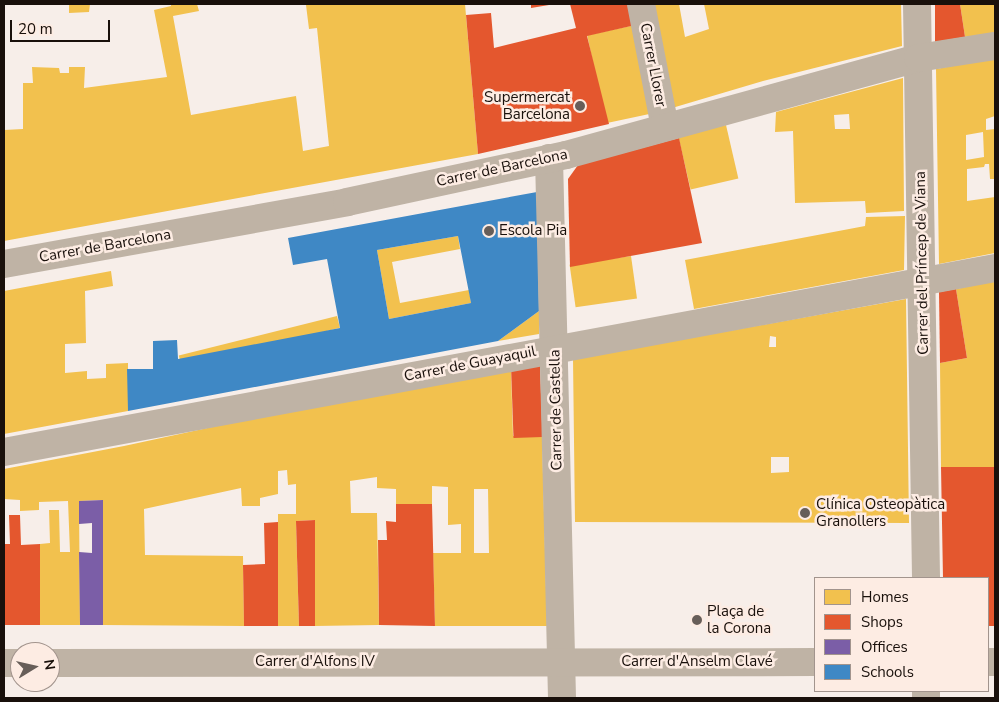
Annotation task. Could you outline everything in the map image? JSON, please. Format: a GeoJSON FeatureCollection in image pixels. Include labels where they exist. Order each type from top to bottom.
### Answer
{"type":"FeatureCollection","features":[{"type":"Feature","properties":{"kind":"street","name":"Carrer Llorer"},"geometry":{"type":"LineString","coordinates":[[641,4],[665,127]]}},
{"type":"Feature","properties":{"kind":"street","name":"Carrer del Príncep de Viana"},"geometry":{"type":"LineString","coordinates":[[917,4],[926,577]]}},
{"type":"Feature","properties":{"kind":"street","name":"Carrer de Barcelona"},"geometry":{"type":"LineString","coordinates":[[4,264],[347,202],[548,158],[918,58],[995,46]]}},
{"type":"Feature","properties":{"kind":"street","name":"Carrer de Castella"},"geometry":{"type":"LineString","coordinates":[[548,158],[554,348],[570,661],[562,698]]}},
{"type":"Feature","properties":{"kind":"street","name":"Carrer de Guayaquil"},"geometry":{"type":"LineString","coordinates":[[4,452],[554,348],[995,268]]}},
{"type":"Feature","properties":{"kind":"street","name":"Carrer d'Anselm Clavé"},"geometry":{"type":"LineString","coordinates":[[570,661],[814,662]]}},
{"type":"Feature","properties":{"kind":"street","name":"Carrer d'Alfons IV"},"geometry":{"type":"LineString","coordinates":[[60,663],[570,661]]}},
{"type":"Feature","properties":{"kind":"building: Homes"},"geometry":{"type":"Polygon","coordinates":[[[69,4],[90,4],[89,12],[69,13],[69,4]]]}},
{"type":"Feature","properties":{"kind":"building: Homes"},"geometry":{"type":"Polygon","coordinates":[[[171,4],[197,4],[199,11],[173,16],[191,115],[296,96],[303,151],[329,146],[317,28],[309,29],[306,5],[465,4],[478,154],[4,241],[4,130],[23,129],[23,83],[33,83],[32,67],[59,68],[60,73],[69,73],[69,67],[85,67],[84,88],[167,77],[154,10],[171,6],[171,4]]]}},
{"type":"Feature","properties":{"kind":"building: Homes"},"geometry":{"type":"Polygon","coordinates":[[[651,4],[679,4],[685,37],[709,29],[704,4],[901,4],[902,46],[763,81],[672,108],[651,4]]]}},
{"type":"Feature","properties":{"kind":"building: Homes"},"geometry":{"type":"Polygon","coordinates":[[[960,4],[995,4],[995,33],[965,37],[960,4]]]}},
{"type":"Feature","properties":{"kind":"building: Homes"},"geometry":{"type":"Polygon","coordinates":[[[640,24],[659,112],[606,123],[587,35],[640,24]]]}},
{"type":"Feature","properties":{"kind":"building: Homes"},"geometry":{"type":"Polygon","coordinates":[[[995,58],[995,116],[986,119],[986,130],[995,129],[995,179],[990,179],[989,164],[985,164],[984,167],[967,169],[967,201],[995,197],[995,253],[939,264],[936,69],[995,58]],[[983,132],[966,135],[966,160],[984,157],[983,132]]]}},
{"type":"Feature","properties":{"kind":"building: Homes"},"geometry":{"type":"Polygon","coordinates":[[[903,78],[904,211],[866,213],[865,201],[795,203],[793,131],[775,132],[776,112],[903,78]],[[849,114],[834,115],[835,129],[850,129],[849,114]]]}},
{"type":"Feature","properties":{"kind":"building: Homes"},"geometry":{"type":"Polygon","coordinates":[[[726,125],[738,179],[691,190],[678,136],[726,125]]]}},
{"type":"Feature","properties":{"kind":"building: Homes"},"geometry":{"type":"Polygon","coordinates":[[[905,216],[904,270],[694,309],[685,260],[865,226],[866,217],[905,216]]]}},
{"type":"Feature","properties":{"kind":"building: Homes"},"geometry":{"type":"Polygon","coordinates":[[[458,236],[460,249],[392,262],[400,303],[469,290],[471,303],[389,319],[377,250],[458,236]]]}},
{"type":"Feature","properties":{"kind":"building: Homes"},"geometry":{"type":"Polygon","coordinates":[[[631,256],[637,299],[576,307],[570,265],[631,256]]]}},
{"type":"Feature","properties":{"kind":"building: Homes"},"geometry":{"type":"Polygon","coordinates":[[[111,271],[113,286],[85,291],[86,343],[65,344],[65,373],[87,371],[87,379],[106,378],[106,364],[128,363],[128,411],[4,434],[4,291],[111,271]]]}},
{"type":"Feature","properties":{"kind":"building: Homes"},"geometry":{"type":"Polygon","coordinates":[[[995,281],[995,467],[941,467],[940,363],[967,358],[956,289],[995,281]]]}},
{"type":"Feature","properties":{"kind":"building: Homes"},"geometry":{"type":"Polygon","coordinates":[[[906,299],[909,523],[575,522],[573,359],[906,299]],[[770,336],[769,347],[776,347],[776,337],[770,336]],[[771,457],[771,473],[789,472],[789,457],[771,457]]]}},
{"type":"Feature","properties":{"kind":"building: Homes"},"geometry":{"type":"Polygon","coordinates":[[[539,311],[539,334],[498,341],[539,311]]]}},
{"type":"Feature","properties":{"kind":"building: Homes"},"geometry":{"type":"Polygon","coordinates":[[[337,316],[340,328],[182,367],[179,355],[337,316]]]}},
{"type":"Feature","properties":{"kind":"building: Homes"},"geometry":{"type":"Polygon","coordinates":[[[511,371],[513,436],[542,437],[547,626],[435,626],[433,553],[461,553],[461,524],[448,525],[448,487],[432,486],[432,504],[396,504],[396,489],[377,488],[377,477],[350,481],[351,513],[377,513],[379,625],[315,626],[315,520],[296,521],[299,626],[278,626],[278,514],[296,514],[296,484],[288,485],[287,470],[278,471],[278,494],[260,498],[260,506],[242,506],[241,488],[144,509],[145,555],[243,556],[244,626],[103,625],[103,500],[79,501],[80,625],[40,625],[40,544],[50,543],[49,510],[59,510],[60,552],[70,552],[68,501],[39,502],[39,510],[20,511],[20,500],[4,499],[4,469],[240,421],[511,371]],[[474,489],[474,553],[489,553],[488,489],[474,489]]]}},
{"type":"Feature","properties":{"kind":"building: Shops"},"geometry":{"type":"Polygon","coordinates":[[[531,4],[549,4],[549,5],[531,8],[531,4]]]}},
{"type":"Feature","properties":{"kind":"building: Shops"},"geometry":{"type":"Polygon","coordinates":[[[570,4],[636,4],[640,24],[587,36],[609,124],[478,154],[466,15],[491,13],[494,48],[576,28],[570,4]]]}},
{"type":"Feature","properties":{"kind":"building: Shops"},"geometry":{"type":"Polygon","coordinates":[[[935,4],[960,4],[965,37],[935,42],[935,4]]]}},
{"type":"Feature","properties":{"kind":"building: Shops"},"geometry":{"type":"Polygon","coordinates":[[[679,138],[702,243],[570,267],[568,179],[578,165],[679,138]]]}},
{"type":"Feature","properties":{"kind":"building: Shops"},"geometry":{"type":"Polygon","coordinates":[[[956,289],[967,358],[940,363],[939,292],[956,289]]]}},
{"type":"Feature","properties":{"kind":"building: Shops"},"geometry":{"type":"Polygon","coordinates":[[[540,366],[542,437],[513,438],[511,367],[540,366]]]}},
{"type":"Feature","properties":{"kind":"building: Shops"},"geometry":{"type":"Polygon","coordinates":[[[941,467],[995,467],[995,626],[989,626],[989,577],[943,577],[941,467]]]}},
{"type":"Feature","properties":{"kind":"building: Shops"},"geometry":{"type":"Polygon","coordinates":[[[396,504],[432,504],[435,626],[379,625],[378,540],[387,540],[386,521],[396,522],[396,504]]]}},
{"type":"Feature","properties":{"kind":"building: Shops"},"geometry":{"type":"Polygon","coordinates":[[[9,515],[20,515],[21,545],[40,544],[40,625],[4,625],[4,544],[10,544],[9,515]]]}},
{"type":"Feature","properties":{"kind":"building: Shops"},"geometry":{"type":"Polygon","coordinates":[[[315,520],[315,626],[299,626],[296,521],[315,520]]]}},
{"type":"Feature","properties":{"kind":"building: Shops"},"geometry":{"type":"Polygon","coordinates":[[[278,522],[278,626],[244,626],[243,565],[265,564],[264,523],[278,522]]]}},
{"type":"Feature","properties":{"kind":"building: Offices"},"geometry":{"type":"Polygon","coordinates":[[[103,500],[103,625],[80,625],[79,552],[92,553],[92,523],[79,524],[79,501],[103,500]]]}},
{"type":"Feature","properties":{"kind":"building: Schools"},"geometry":{"type":"Polygon","coordinates":[[[537,192],[539,311],[498,341],[128,411],[127,369],[153,369],[153,341],[177,340],[178,359],[340,328],[327,259],[293,265],[288,238],[537,192]],[[458,236],[377,250],[389,319],[471,303],[458,236]]]}},
{"type":"Feature","properties":{"kind":"place","name":"Supermercat Barcelona"},"geometry":{"type":"Point","coordinates":[580,106]}},
{"type":"Feature","properties":{"kind":"place","name":"Escola Pia"},"geometry":{"type":"Point","coordinates":[489,231]}},
{"type":"Feature","properties":{"kind":"place","name":"Clínica Osteopàtica Granollers"},"geometry":{"type":"Point","coordinates":[805,513]}},
{"type":"Feature","properties":{"kind":"place","name":"Plaça de la Corona"},"geometry":{"type":"Point","coordinates":[697,620]}}]}
